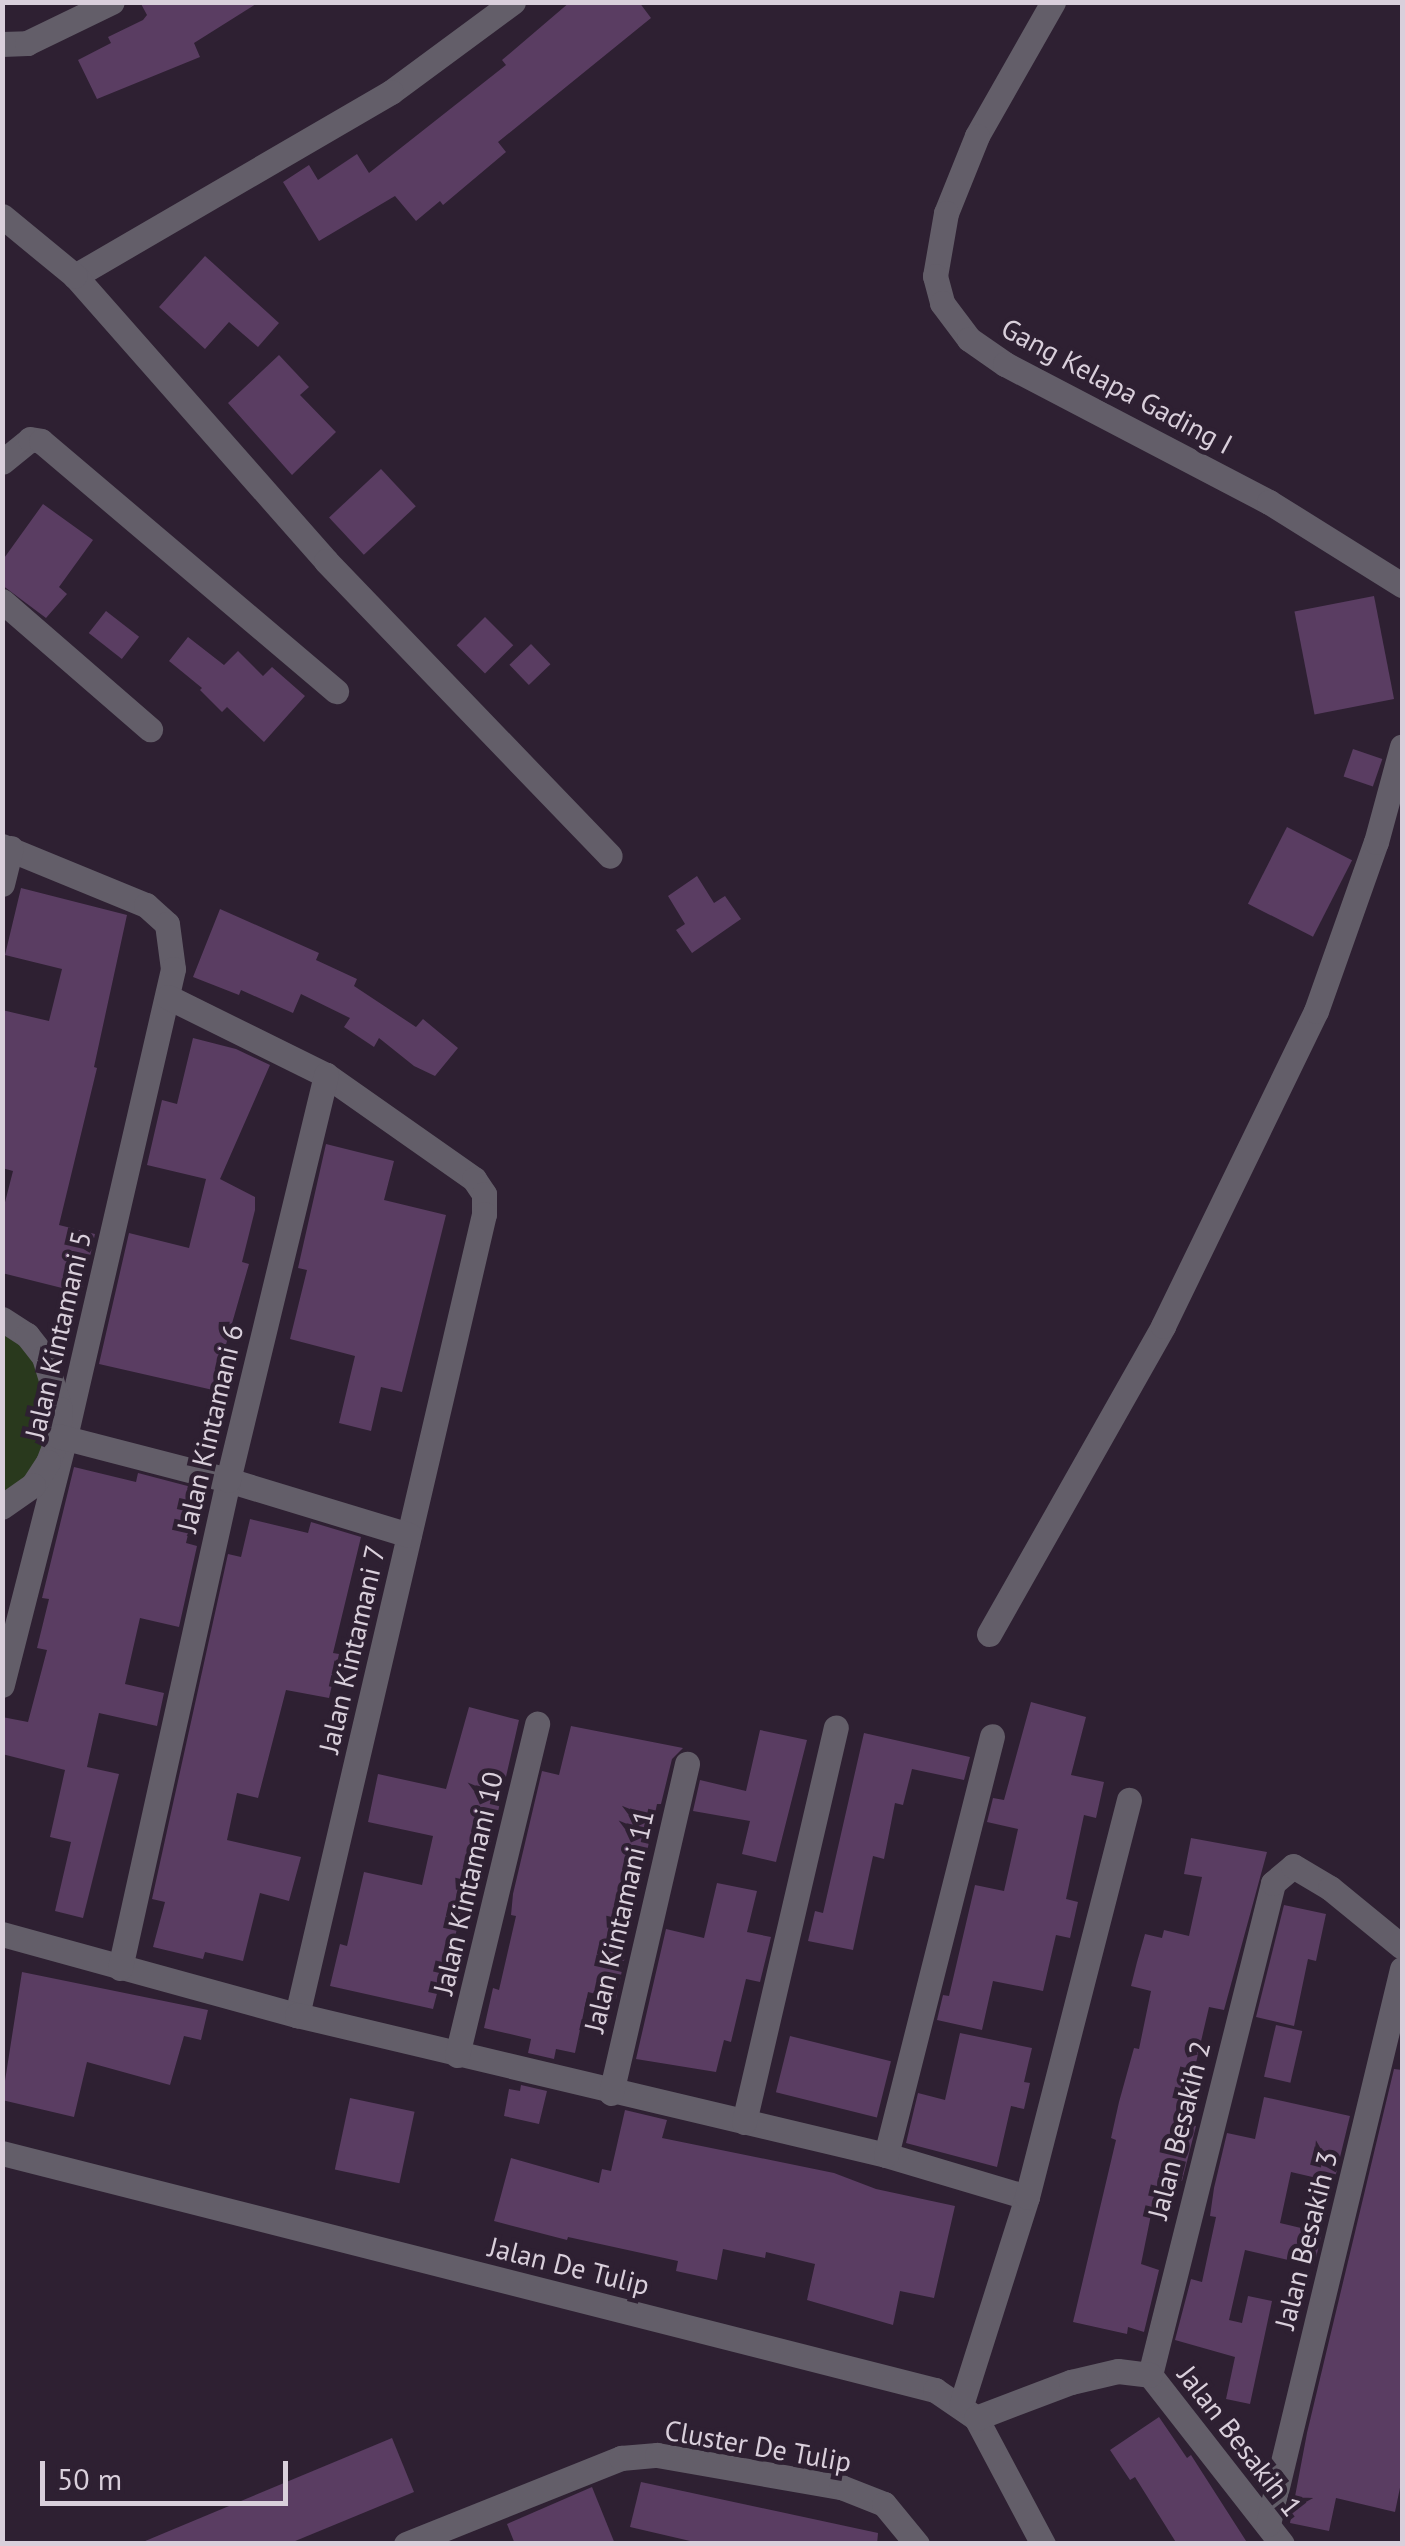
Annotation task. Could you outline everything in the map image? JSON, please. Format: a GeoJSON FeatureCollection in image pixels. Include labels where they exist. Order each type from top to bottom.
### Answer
{"type":"FeatureCollection","features":[{"type":"Feature","properties":{"kind":"street"},"geometry":{"type":"LineString","coordinates":[[2,44],[27,43],[112,2]]}},
{"type":"Feature","properties":{"kind":"street"},"geometry":{"type":"LineString","coordinates":[[74,276],[391,92],[513,2]]}},
{"type":"Feature","properties":{"kind":"street","name":"Gang Kelapa Gading I"},"geometry":{"type":"LineString","coordinates":[[1053,2],[977,136],[946,213],[935,276],[942,303],[969,339],[1004,364],[1268,502],[1402,586]]}},
{"type":"Feature","properties":{"kind":"street"},"geometry":{"type":"LineString","coordinates":[[2,216],[74,276],[326,561],[610,856]]}},
{"type":"Feature","properties":{"kind":"street"},"geometry":{"type":"LineString","coordinates":[[2,462],[30,439],[40,441],[336,691]]}},
{"type":"Feature","properties":{"kind":"street"},"geometry":{"type":"LineString","coordinates":[[2,601],[150,730]]}},
{"type":"Feature","properties":{"kind":"street"},"geometry":{"type":"LineString","coordinates":[[989,1634],[1163,1326],[1316,1011],[1376,842],[1402,746]]}},
{"type":"Feature","properties":{"kind":"street"},"geometry":{"type":"LineString","coordinates":[[2,884],[7,848]]}},
{"type":"Feature","properties":{"kind":"street","name":"Jalan Kintamani 5"},"geometry":{"type":"LineString","coordinates":[[2,1686],[168,997],[171,944],[166,924],[146,904],[7,848]]}},
{"type":"Feature","properties":{"kind":"street"},"geometry":{"type":"LineString","coordinates":[[168,997],[326,1074],[474,1179],[484,1194],[484,1214],[409,1535]]}},
{"type":"Feature","properties":{"kind":"street","name":"Jalan Kintamani 6"},"geometry":{"type":"LineString","coordinates":[[120,1968],[228,1480],[326,1074]]}},
{"type":"Feature","properties":{"kind":"street"},"geometry":{"type":"LineString","coordinates":[[2,1320],[26,1335],[44,1357],[60,1409],[62,1436],[32,1485],[2,1507]]}},
{"type":"Feature","properties":{"kind":"street","name":"Jalan Kintamani 7"},"geometry":{"type":"LineString","coordinates":[[62,1436],[228,1480],[409,1535],[297,2015]]}},
{"type":"Feature","properties":{"kind":"street","name":"Jalan Kintamani 10"},"geometry":{"type":"LineString","coordinates":[[457,2055],[536,1724]]}},
{"type":"Feature","properties":{"kind":"street"},"geometry":{"type":"LineString","coordinates":[[744,2122],[836,1728]]}},
{"type":"Feature","properties":{"kind":"street"},"geometry":{"type":"LineString","coordinates":[[886,2155],[992,1736]]}},
{"type":"Feature","properties":{"kind":"street","name":"Jalan Kintamani 11"},"geometry":{"type":"LineString","coordinates":[[611,2093],[686,1764]]}},
{"type":"Feature","properties":{"kind":"street"},"geometry":{"type":"LineString","coordinates":[[1043,2544],[968,2412],[1129,1800]]}},
{"type":"Feature","properties":{"kind":"street","name":"Jalan Besakih 2"},"geometry":{"type":"LineString","coordinates":[[1150,2375],[1272,1882],[1293,1866],[1330,1888],[1402,1947]]}},
{"type":"Feature","properties":{"kind":"street"},"geometry":{"type":"LineString","coordinates":[[2,1934],[297,2015],[611,2093],[886,2155],[1027,2197]]}},
{"type":"Feature","properties":{"kind":"street","name":"Jalan Besakih 3"},"geometry":{"type":"LineString","coordinates":[[1275,2534],[1402,1969]]}},
{"type":"Feature","properties":{"kind":"street","name":"Jalan De Tulip"},"geometry":{"type":"LineString","coordinates":[[2,2152],[916,2385],[968,2412]]}},
{"type":"Feature","properties":{"kind":"street"},"geometry":{"type":"LineString","coordinates":[[968,2412],[1118,2370],[1150,2375]]}},
{"type":"Feature","properties":{"kind":"street","name":"Jalan Besakih 1"},"geometry":{"type":"LineString","coordinates":[[1150,2375],[1275,2534]]}},
{"type":"Feature","properties":{"kind":"street","name":"Cluster De Tulip"},"geometry":{"type":"LineString","coordinates":[[406,2544],[620,2458],[657,2455],[841,2487],[884,2504],[917,2544]]}},
{"type":"Feature","properties":{"kind":"green space"},"geometry":{"type":"Polygon","coordinates":[[[2,1331],[24,1346],[43,1374],[51,1406],[48,1439],[32,1472],[2,1495],[2,1331]]]}},
{"type":"Feature","properties":{"kind":"building"},"geometry":{"type":"Polygon","coordinates":[[[140,2],[259,2],[194,43],[200,57],[97,99],[78,60],[111,43],[108,37],[143,20],[147,15],[140,2]]]}},
{"type":"Feature","properties":{"kind":"building"},"geometry":{"type":"Polygon","coordinates":[[[570,2],[639,2],[651,18],[498,142],[506,152],[443,205],[440,201],[416,221],[395,196],[319,241],[283,182],[309,165],[318,180],[357,154],[369,173],[506,65],[502,60],[570,2]]]}},
{"type":"Feature","properties":{"kind":"building"},"geometry":{"type":"Polygon","coordinates":[[[205,256],[279,323],[258,347],[229,322],[205,349],[159,307],[205,256]]]}},
{"type":"Feature","properties":{"kind":"building"},"geometry":{"type":"Polygon","coordinates":[[[279,355],[309,387],[300,395],[336,432],[292,475],[228,403],[279,355]]]}},
{"type":"Feature","properties":{"kind":"building"},"geometry":{"type":"Polygon","coordinates":[[[381,469],[416,506],[364,555],[329,517],[381,469]]]}},
{"type":"Feature","properties":{"kind":"building"},"geometry":{"type":"Polygon","coordinates":[[[43,504],[93,540],[59,587],[67,594],[46,618],[2,585],[2,561],[43,504]]]}},
{"type":"Feature","properties":{"kind":"building"},"geometry":{"type":"Polygon","coordinates":[[[1374,596],[1394,699],[1315,715],[1294,611],[1374,596]]]}},
{"type":"Feature","properties":{"kind":"building"},"geometry":{"type":"Polygon","coordinates":[[[106,611],[139,637],[122,659],[89,633],[106,611]]]}},
{"type":"Feature","properties":{"kind":"building"},"geometry":{"type":"Polygon","coordinates":[[[485,617],[513,645],[485,674],[457,645],[485,617]]]}},
{"type":"Feature","properties":{"kind":"building"},"geometry":{"type":"Polygon","coordinates":[[[188,637],[224,665],[238,651],[263,676],[272,667],[305,696],[264,742],[227,707],[222,712],[202,688],[169,661],[188,637]]]}},
{"type":"Feature","properties":{"kind":"building"},"geometry":{"type":"Polygon","coordinates":[[[531,644],[550,664],[529,685],[509,665],[531,644]]]}},
{"type":"Feature","properties":{"kind":"building"},"geometry":{"type":"Polygon","coordinates":[[[1353,749],[1382,759],[1373,787],[1344,776],[1353,749]]]}},
{"type":"Feature","properties":{"kind":"building"},"geometry":{"type":"Polygon","coordinates":[[[1287,827],[1352,860],[1313,937],[1248,904],[1287,827]]]}},
{"type":"Feature","properties":{"kind":"building"},"geometry":{"type":"Polygon","coordinates":[[[697,876],[714,903],[725,896],[741,919],[692,953],[676,930],[685,924],[668,896],[697,876]]]}},
{"type":"Feature","properties":{"kind":"building"},"geometry":{"type":"Polygon","coordinates":[[[21,888],[127,915],[94,1067],[97,1068],[59,1225],[95,1234],[82,1293],[2,1273],[2,1214],[13,1171],[2,1168],[2,1010],[49,1021],[62,969],[5,955],[21,888]]]}},
{"type":"Feature","properties":{"kind":"building"},"geometry":{"type":"Polygon","coordinates":[[[220,909],[319,953],[316,960],[357,979],[354,986],[416,1027],[423,1019],[458,1048],[435,1076],[414,1066],[379,1038],[374,1047],[344,1027],[350,1018],[301,994],[293,1013],[241,990],[239,995],[193,977],[220,909]]]}},
{"type":"Feature","properties":{"kind":"building"},"geometry":{"type":"Polygon","coordinates":[[[193,1038],[236,1049],[270,1065],[220,1179],[255,1197],[255,1210],[242,1262],[249,1264],[213,1390],[99,1364],[129,1233],[189,1248],[206,1179],[147,1165],[162,1100],[177,1104],[193,1038]]]}},
{"type":"Feature","properties":{"kind":"building"},"geometry":{"type":"Polygon","coordinates":[[[326,1144],[394,1161],[384,1200],[446,1215],[402,1392],[381,1387],[371,1431],[339,1423],[355,1356],[290,1339],[307,1270],[298,1268],[326,1144]]]}},
{"type":"Feature","properties":{"kind":"building"},"geometry":{"type":"Polygon","coordinates":[[[74,1467],[136,1482],[138,1473],[199,1489],[186,1543],[197,1546],[179,1627],[140,1618],[125,1684],[164,1693],[157,1726],[99,1713],[87,1767],[119,1774],[83,1918],[55,1911],[71,1842],[50,1837],[65,1770],[2,1754],[2,1717],[28,1722],[47,1650],[37,1648],[49,1599],[42,1598],[74,1467]]]}},
{"type":"Feature","properties":{"kind":"building"},"geometry":{"type":"Polygon","coordinates":[[[250,1519],[308,1533],[311,1522],[361,1537],[333,1653],[339,1654],[329,1698],[286,1690],[258,1798],[237,1793],[227,1840],[301,1857],[289,1901],[260,1893],[243,1961],[205,1952],[203,1959],[153,1947],[165,1902],[152,1899],[228,1554],[241,1557],[250,1519]]]}},
{"type":"Feature","properties":{"kind":"building"},"geometry":{"type":"Polygon","coordinates":[[[1031,1702],[1086,1717],[1071,1775],[1104,1782],[1096,1818],[1084,1815],[1066,1899],[1078,1902],[1070,1938],[1056,1935],[1043,1991],[993,1981],[982,2030],[937,2020],[943,1995],[949,1996],[975,1885],[1004,1891],[1018,1829],[987,1822],[993,1798],[1004,1800],[1031,1702]]]}},
{"type":"Feature","properties":{"kind":"building"},"geometry":{"type":"Polygon","coordinates":[[[469,1707],[519,1720],[481,1886],[467,1883],[450,1960],[446,1959],[433,2009],[330,1986],[340,1944],[347,1946],[364,1872],[422,1885],[433,1836],[368,1822],[378,1774],[446,1789],[469,1707]]]}},
{"type":"Feature","properties":{"kind":"building"},"geometry":{"type":"Polygon","coordinates":[[[571,1726],[683,1748],[672,1759],[661,1804],[657,1804],[616,1999],[588,1992],[575,2053],[556,2049],[554,2059],[528,2053],[531,2039],[484,2028],[493,1988],[499,1990],[516,1916],[511,1915],[513,1894],[542,1771],[559,1775],[571,1726]]]}},
{"type":"Feature","properties":{"kind":"building"},"geometry":{"type":"Polygon","coordinates":[[[760,1730],[807,1740],[776,1862],[742,1854],[750,1821],[693,1811],[700,1780],[746,1791],[760,1730]]]}},
{"type":"Feature","properties":{"kind":"building"},"geometry":{"type":"Polygon","coordinates":[[[864,1733],[970,1757],[964,1780],[912,1769],[903,1805],[895,1803],[884,1859],[873,1856],[853,1950],[808,1941],[815,1911],[823,1913],[864,1733]]]}},
{"type":"Feature","properties":{"kind":"building"},"geometry":{"type":"Polygon","coordinates":[[[1191,1838],[1267,1852],[1224,2010],[1209,2007],[1182,2123],[1196,2126],[1182,2181],[1162,2177],[1154,2200],[1141,2264],[1159,2270],[1144,2332],[1128,2327],[1127,2334],[1073,2322],[1116,2140],[1111,2138],[1119,2102],[1134,2048],[1139,2049],[1151,1991],[1131,1986],[1145,1934],[1162,1938],[1164,1930],[1189,1936],[1202,1877],[1184,1874],[1191,1838]]]}},
{"type":"Feature","properties":{"kind":"building"},"geometry":{"type":"Polygon","coordinates":[[[717,1883],[757,1891],[747,1932],[771,1937],[760,1982],[746,1979],[731,2042],[724,2040],[716,2072],[636,2059],[666,1929],[704,1938],[717,1883]]]}},
{"type":"Feature","properties":{"kind":"building"},"geometry":{"type":"Polygon","coordinates":[[[1284,1905],[1326,1914],[1316,1961],[1308,1959],[1294,2026],[1256,2017],[1284,1905]]]}},
{"type":"Feature","properties":{"kind":"building"},"geometry":{"type":"Polygon","coordinates":[[[22,1972],[208,2010],[201,2040],[184,2036],[170,2085],[87,2062],[74,2117],[2,2100],[22,1972]]]}},
{"type":"Feature","properties":{"kind":"building"},"geometry":{"type":"Polygon","coordinates":[[[1276,2025],[1302,2031],[1290,2083],[1264,2077],[1276,2025]]]}},
{"type":"Feature","properties":{"kind":"building"},"geometry":{"type":"Polygon","coordinates":[[[960,2033],[1032,2048],[1024,2082],[1030,2083],[1024,2109],[1011,2106],[997,2167],[906,2143],[918,2093],[945,2100],[960,2033]]]}},
{"type":"Feature","properties":{"kind":"building"},"geometry":{"type":"Polygon","coordinates":[[[790,2036],[891,2061],[877,2117],[776,2092],[790,2036]]]}},
{"type":"Feature","properties":{"kind":"building"},"geometry":{"type":"Polygon","coordinates":[[[1394,2069],[1402,2070],[1402,2478],[1395,2512],[1336,2498],[1329,2531],[1290,2523],[1307,2433],[1394,2069]]]}},
{"type":"Feature","properties":{"kind":"building"},"geometry":{"type":"Polygon","coordinates":[[[521,2085],[547,2091],[539,2124],[504,2116],[509,2089],[520,2091],[521,2085]]]}},
{"type":"Feature","properties":{"kind":"building"},"geometry":{"type":"Polygon","coordinates":[[[1264,2097],[1350,2116],[1334,2182],[1291,2172],[1280,2223],[1322,2233],[1314,2266],[1245,2250],[1229,2320],[1242,2323],[1248,2296],[1272,2301],[1250,2404],[1226,2399],[1235,2357],[1175,2340],[1191,2279],[1202,2282],[1216,2217],[1210,2216],[1214,2188],[1227,2133],[1255,2139],[1264,2097]]]}},
{"type":"Feature","properties":{"kind":"building"},"geometry":{"type":"Polygon","coordinates":[[[350,2098],[415,2112],[399,2183],[335,2169],[350,2098]]]}},
{"type":"Feature","properties":{"kind":"building"},"geometry":{"type":"Polygon","coordinates":[[[625,2110],[667,2120],[662,2138],[834,2173],[876,2189],[955,2206],[934,2298],[900,2291],[893,2325],[807,2300],[815,2264],[766,2252],[765,2258],[723,2249],[717,2280],[676,2271],[678,2261],[568,2237],[567,2240],[494,2221],[511,2158],[599,2183],[602,2169],[611,2171],[625,2110]]]}},
{"type":"Feature","properties":{"kind":"building"},"geometry":{"type":"Polygon","coordinates":[[[1159,2417],[1187,2458],[1191,2455],[1248,2544],[1177,2544],[1135,2477],[1130,2480],[1110,2450],[1159,2417]]]}},
{"type":"Feature","properties":{"kind":"building"},"geometry":{"type":"Polygon","coordinates":[[[392,2438],[414,2492],[288,2544],[138,2544],[392,2438]]]}},
{"type":"Feature","properties":{"kind":"building"},"geometry":{"type":"Polygon","coordinates":[[[641,2482],[878,2533],[877,2544],[703,2544],[630,2527],[641,2482]]]}},
{"type":"Feature","properties":{"kind":"building"},"geometry":{"type":"Polygon","coordinates":[[[592,2487],[615,2544],[515,2544],[507,2524],[592,2487]]]}}]}
